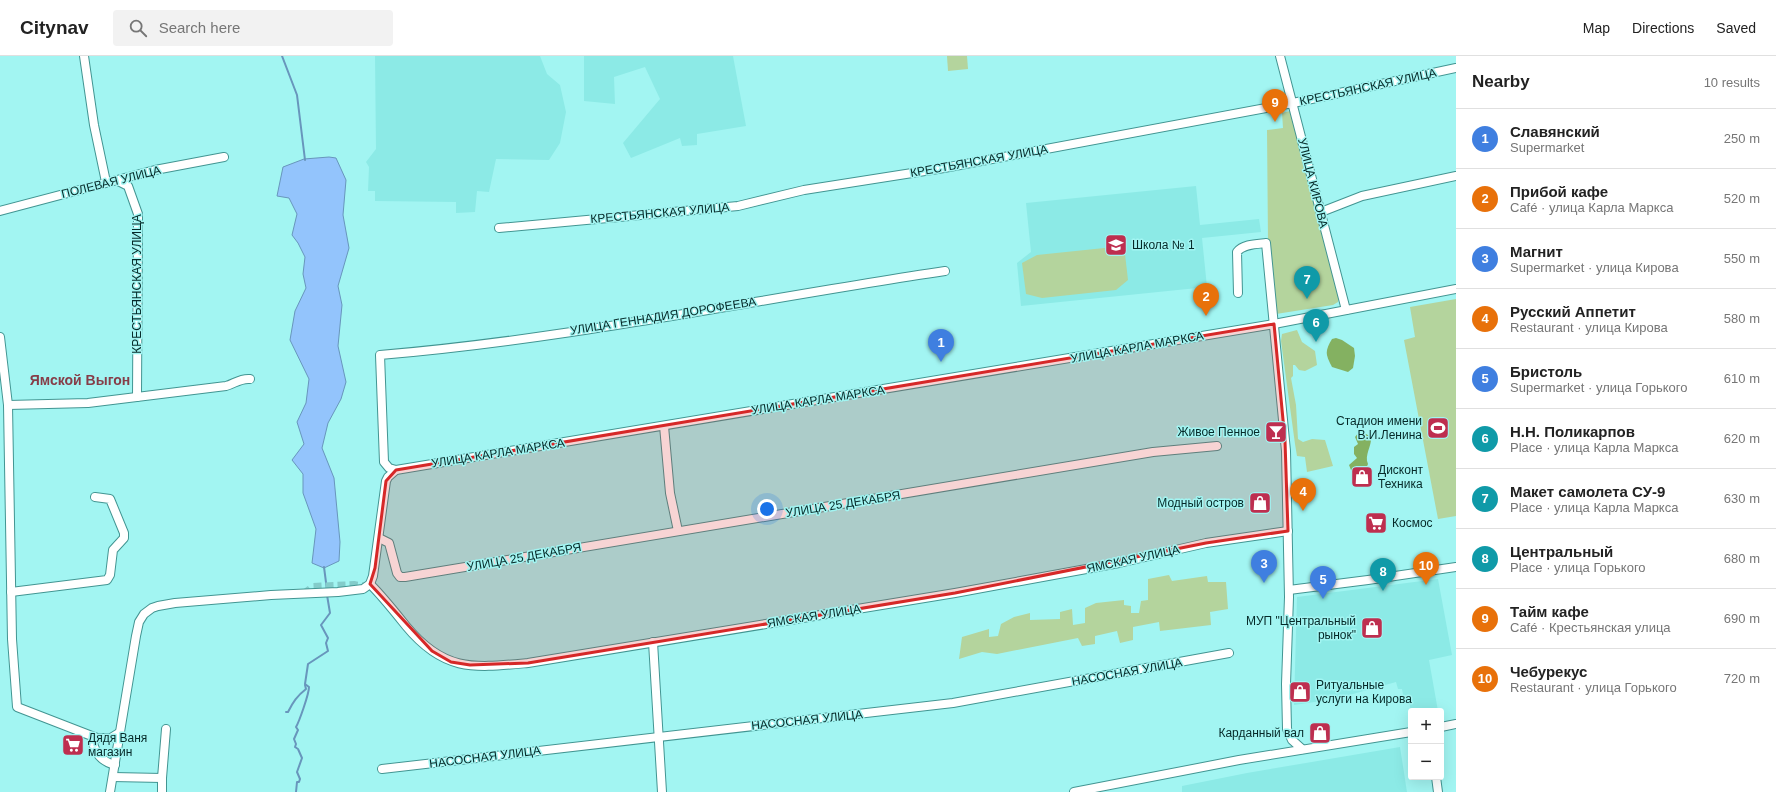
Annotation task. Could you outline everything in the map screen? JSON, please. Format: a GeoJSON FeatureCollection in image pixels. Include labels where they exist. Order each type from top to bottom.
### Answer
{"type":"FeatureCollection","features":[{"type":"Feature","properties":{"kind":"street"},"geometry":{"type":"LineString","coordinates":[[84,56],[94,125],[106,182]]}},
{"type":"Feature","properties":{"kind":"street","name":"УЛИЦА КИРОВА"},"geometry":{"type":"LineString","coordinates":[[1280,56],[1346,310]]}},
{"type":"Feature","properties":{"kind":"street","name":"КРЕСТЬЯНСКАЯ УЛИЦА"},"geometry":{"type":"LineString","coordinates":[[499,228],[738,206],[804,190],[944,168],[1293,103],[1456,68]]}},
{"type":"Feature","properties":{"kind":"street","name":"ПОЛЕВАЯ УЛИЦА"},"geometry":{"type":"LineString","coordinates":[[0,211],[155,170],[224,157]]}},
{"type":"Feature","properties":{"kind":"street"},"geometry":{"type":"LineString","coordinates":[[1320,212],[1362,196],[1456,176]]}},
{"type":"Feature","properties":{"kind":"street","name":"КРЕСТЬЯНСКАЯ УЛИЦА"},"geometry":{"type":"LineString","coordinates":[[116,180],[128,186],[138,214],[136,396]]}},
{"type":"Feature","properties":{"kind":"street"},"geometry":{"type":"LineString","coordinates":[[1238,293],[1237,252],[1240,248],[1266,243],[1285,441],[1288,531],[1289,590],[1286,684],[1288,729],[1286,747],[1278,754]]}},
{"type":"Feature","properties":{"kind":"street","name":"УЛИЦА ГЕННАДИЯ ДОРОФЕЕВА"},"geometry":{"type":"LineString","coordinates":[[396,470],[389,468],[384,462],[380,356],[433,351],[616,325],[945,271]]}},
{"type":"Feature","properties":{"kind":"street","name":"УЛИЦА КАРЛА МАРКСА"},"geometry":{"type":"LineString","coordinates":[[396,470],[1274,324],[1456,289]]}},
{"type":"Feature","properties":{"kind":"street"},"geometry":{"type":"LineString","coordinates":[[0,337],[8,405],[12,639],[17,707],[92,736],[106,738],[113,737],[119,733]]}},
{"type":"Feature","properties":{"kind":"street"},"geometry":{"type":"LineString","coordinates":[[8,405],[88,403],[226,386],[239,380],[250,379]]}},
{"type":"Feature","properties":{"kind":"street"},"geometry":{"type":"LineString","coordinates":[[664,426],[670,493],[678,531]]}},
{"type":"Feature","properties":{"kind":"street","name":"УЛИЦА 25 ДЕКАБРЯ"},"geometry":{"type":"LineString","coordinates":[[378,538],[389,543],[397,573],[400,577],[402,577],[957,486],[1153,452],[1217,446]]}},
{"type":"Feature","properties":{"kind":"street"},"geometry":{"type":"LineString","coordinates":[[110,792],[138,627],[146,612],[152,608],[175,603],[271,595],[296,594],[298,598],[361,593],[363,589],[370,584],[375,568],[386,481],[391,472],[396,470]]}},
{"type":"Feature","properties":{"kind":"street"},"geometry":{"type":"LineString","coordinates":[[11,592],[107,580],[110,575],[114,550],[121,542],[124,533],[110,499],[95,497]]}},
{"type":"Feature","properties":{"kind":"street","name":"ЯМСКАЯ УЛИЦА"},"geometry":{"type":"LineString","coordinates":[[370,584],[385,598],[419,641],[439,656],[451,662],[464,665],[496,666],[528,663],[955,593],[1118,563],[1206,543],[1288,531]]}},
{"type":"Feature","properties":{"kind":"street"},"geometry":{"type":"LineString","coordinates":[[1289,590],[1456,567]]}},
{"type":"Feature","properties":{"kind":"street"},"geometry":{"type":"LineString","coordinates":[[653,642],[660,736],[662,792]]}},
{"type":"Feature","properties":{"kind":"street","name":"НАСОСНАЯ УЛИЦА"},"geometry":{"type":"LineString","coordinates":[[382,769],[953,703],[1229,653]]}},
{"type":"Feature","properties":{"kind":"street"},"geometry":{"type":"LineString","coordinates":[[1444,726],[1456,724]]}},
{"type":"Feature","properties":{"kind":"street"},"geometry":{"type":"LineString","coordinates":[[162,792],[166,729]]}},
{"type":"Feature","properties":{"kind":"street"},"geometry":{"type":"LineString","coordinates":[[1288,729],[1292,740],[1302,750]]}},
{"type":"Feature","properties":{"kind":"street"},"geometry":{"type":"LineString","coordinates":[[1074,792],[1091,791],[1239,760],[1408,732]]}},
{"type":"Feature","properties":{"kind":"street"},"geometry":{"type":"LineString","coordinates":[[92,736],[93,747],[97,754],[107,763],[115,765]]}},
{"type":"Feature","properties":{"kind":"street"},"geometry":{"type":"LineString","coordinates":[[113,777],[162,778]]}},
{"type":"Feature","properties":{"kind":"street"},"geometry":{"type":"LineString","coordinates":[[1436,780],[1438,792]]}},
{"type":"Feature","properties":{"kind":"highlighted area"},"geometry":{"type":"Polygon","coordinates":[[[1274,324],[1285,441],[1288,531],[1206,543],[955,593],[528,663],[470,665],[451,662],[432,651],[370,584],[375,568],[386,481],[396,470],[1274,324]]]}},
{"type":"Feature","properties":{"kind":"shaded area"},"geometry":{"type":"Polygon","coordinates":[[[375,56],[540,56],[547,74],[560,85],[566,112],[560,143],[549,160],[496,159],[489,192],[477,191],[475,212],[456,213],[456,202],[375,201],[375,191],[368,191],[369,167],[366,162],[376,149],[375,56]]]}},
{"type":"Feature","properties":{"kind":"shaded area"},"geometry":{"type":"Polygon","coordinates":[[[584,56],[733,56],[746,126],[697,134],[697,145],[682,146],[680,138],[631,158],[623,143],[660,99],[645,67],[614,77],[615,104],[584,101],[584,56]]]}},
{"type":"Feature","properties":{"kind":"shaded area"},"geometry":{"type":"Polygon","coordinates":[[[329,157],[336,158],[346,180],[343,215],[349,248],[338,286],[342,305],[338,346],[346,382],[341,399],[328,423],[322,448],[334,478],[340,542],[339,561],[324,568],[312,563],[316,529],[303,493],[303,474],[292,460],[304,444],[297,422],[306,403],[309,379],[290,340],[295,311],[306,288],[303,274],[305,257],[292,235],[297,214],[289,198],[277,196],[283,167],[304,159],[329,157]]]}},
{"type":"Feature","properties":{"kind":"shaded area","name":"Школа № 1"},"geometry":{"type":"Polygon","coordinates":[[[1196,186],[1200,225],[1259,219],[1261,232],[1202,238],[1207,287],[1021,306],[1017,263],[1031,252],[1026,203],[1196,186]]]}},
{"type":"Feature","properties":{"kind":"shaded area","name":"МУП \"Центральный рынок\""},"geometry":{"type":"Polygon","coordinates":[[[1438,579],[1452,655],[1429,660],[1437,708],[1410,708],[1409,699],[1404,700],[1402,689],[1398,689],[1396,682],[1335,699],[1294,705],[1297,597],[1438,579]]]}},
{"type":"Feature","properties":{"kind":"shaded area"},"geometry":{"type":"Polygon","coordinates":[[[1400,747],[1407,792],[1182,792],[1182,786],[1247,773],[1400,747]]]}},
{"type":"Feature","properties":{"kind":"green space"},"geometry":{"type":"Polygon","coordinates":[[[947,56],[967,56],[968,69],[948,71],[947,56]]]}},
{"type":"Feature","properties":{"kind":"green space"},"geometry":{"type":"Polygon","coordinates":[[[1290,111],[1339,296],[1338,302],[1333,305],[1276,314],[1268,242],[1267,130],[1283,128],[1282,113],[1290,111]]]}},
{"type":"Feature","properties":{"kind":"green space"},"geometry":{"type":"Polygon","coordinates":[[[1114,247],[1125,254],[1128,280],[1116,290],[1042,298],[1026,294],[1022,263],[1037,255],[1114,247]]]}},
{"type":"Feature","properties":{"kind":"green space","name":"Стадион имени В.И.Ленина"},"geometry":{"type":"Polygon","coordinates":[[[1456,299],[1456,516],[1438,519],[1404,340],[1415,337],[1410,307],[1456,299]]]}},
{"type":"Feature","properties":{"kind":"green space"},"geometry":{"type":"Polygon","coordinates":[[[1297,330],[1302,342],[1315,351],[1317,365],[1305,371],[1299,370],[1295,365],[1293,365],[1293,376],[1291,378],[1296,405],[1298,439],[1303,442],[1312,439],[1325,440],[1333,466],[1307,472],[1305,457],[1297,456],[1281,341],[1282,334],[1297,330]]]}},
{"type":"Feature","properties":{"kind":"green space"},"geometry":{"type":"Polygon","coordinates":[[[1336,338],[1354,348],[1355,356],[1353,368],[1348,372],[1332,367],[1328,359],[1328,347],[1332,339],[1336,338]]]}},
{"type":"Feature","properties":{"kind":"green space"},"geometry":{"type":"Polygon","coordinates":[[[1359,432],[1371,437],[1371,440],[1367,457],[1368,464],[1365,471],[1357,473],[1351,470],[1349,465],[1357,458],[1354,454],[1354,447],[1358,444],[1355,437],[1359,432]]]}},
{"type":"Feature","properties":{"kind":"green space"},"geometry":{"type":"Polygon","coordinates":[[[1169,575],[1172,581],[1207,576],[1208,582],[1226,582],[1228,609],[1210,612],[1211,625],[1160,631],[1159,622],[1133,627],[1133,640],[1120,643],[1117,631],[1095,636],[1095,644],[1082,646],[1078,638],[997,654],[982,652],[959,659],[962,637],[989,629],[989,637],[998,636],[1001,624],[1014,617],[1030,613],[1030,620],[1060,619],[1060,612],[1072,609],[1073,625],[1085,623],[1085,608],[1096,603],[1124,600],[1124,605],[1131,606],[1131,613],[1139,613],[1141,601],[1148,600],[1148,579],[1169,575]]]}},
{"type":"Feature","properties":{"kind":"waterway"},"geometry":{"type":"LineString","coordinates":[[282,56],[297,95],[305,160]]}},
{"type":"Feature","properties":{"kind":"waterway"},"geometry":{"type":"LineString","coordinates":[[324,567],[327,590]]}},
{"type":"Feature","properties":{"kind":"waterway"},"geometry":{"type":"LineString","coordinates":[[296,792],[297,782],[299,782],[300,779],[297,772],[302,758],[298,749],[295,747],[296,744],[294,739],[298,730],[296,727],[309,691],[309,687],[305,684],[308,664],[328,651],[326,643],[328,638],[321,625],[330,613],[327,595]]}},
{"type":"Feature","properties":{"kind":"waterway"},"geometry":{"type":"LineString","coordinates":[[286,712],[288,712],[296,699],[306,689],[305,685]]}},
{"type":"Feature","properties":{"kind":"tunnel"},"geometry":{"type":"LineString","coordinates":[[304,594],[313,587],[354,585],[366,587]]}},
{"type":"Feature","properties":{"kind":"place","name":"Тайм кафе"},"geometry":{"type":"Point","coordinates":[1275,122]}},
{"type":"Feature","properties":{"kind":"place","name":"Школа № 1"},"geometry":{"type":"Point","coordinates":[1116,245]}},
{"type":"Feature","properties":{"kind":"place","name":"Макет самолета СУ-9"},"geometry":{"type":"Point","coordinates":[1307,299]}},
{"type":"Feature","properties":{"kind":"place","name":"Прибой кафе"},"geometry":{"type":"Point","coordinates":[1206,316]}},
{"type":"Feature","properties":{"kind":"place","name":"Н.Н. Поликарпов"},"geometry":{"type":"Point","coordinates":[1316,342]}},
{"type":"Feature","properties":{"kind":"place","name":"Славянский"},"geometry":{"type":"Point","coordinates":[941,362]}},
{"type":"Feature","properties":{"kind":"place","name":"Стадион имени В.И.Ленина"},"geometry":{"type":"Point","coordinates":[1438,428]}},
{"type":"Feature","properties":{"kind":"place","name":"Живое Пенное"},"geometry":{"type":"Point","coordinates":[1276,432]}},
{"type":"Feature","properties":{"kind":"place","name":"Дисконт Техника"},"geometry":{"type":"Point","coordinates":[1362,477]}},
{"type":"Feature","properties":{"kind":"place","name":"Модный остров"},"geometry":{"type":"Point","coordinates":[1260,503]}},
{"type":"Feature","properties":{"kind":"place","name":"Русский Аппетит"},"geometry":{"type":"Point","coordinates":[1303,511]}},
{"type":"Feature","properties":{"kind":"place","name":"Космос"},"geometry":{"type":"Point","coordinates":[1376,523]}},
{"type":"Feature","properties":{"kind":"place","name":"Магнит"},"geometry":{"type":"Point","coordinates":[1264,583]}},
{"type":"Feature","properties":{"kind":"place","name":"Чебурекус"},"geometry":{"type":"Point","coordinates":[1426,585]}},
{"type":"Feature","properties":{"kind":"place","name":"Центральный"},"geometry":{"type":"Point","coordinates":[1383,591]}},
{"type":"Feature","properties":{"kind":"place","name":"Бристоль"},"geometry":{"type":"Point","coordinates":[1323,599]}},
{"type":"Feature","properties":{"kind":"place","name":"МУП \"Центральный рынок\""},"geometry":{"type":"Point","coordinates":[1372,628]}},
{"type":"Feature","properties":{"kind":"place","name":"Ритуальные услуги на Кирова"},"geometry":{"type":"Point","coordinates":[1300,692]}},
{"type":"Feature","properties":{"kind":"place","name":"Карданный вал"},"geometry":{"type":"Point","coordinates":[1320,733]}},
{"type":"Feature","properties":{"kind":"place","name":"Дядя Ваня магазин"},"geometry":{"type":"Point","coordinates":[73,745]}},
{"type":"Feature","properties":{"kind":"district","name":"Ямской Выгон"},"geometry":{"type":"Point","coordinates":[80,380]}}]}
